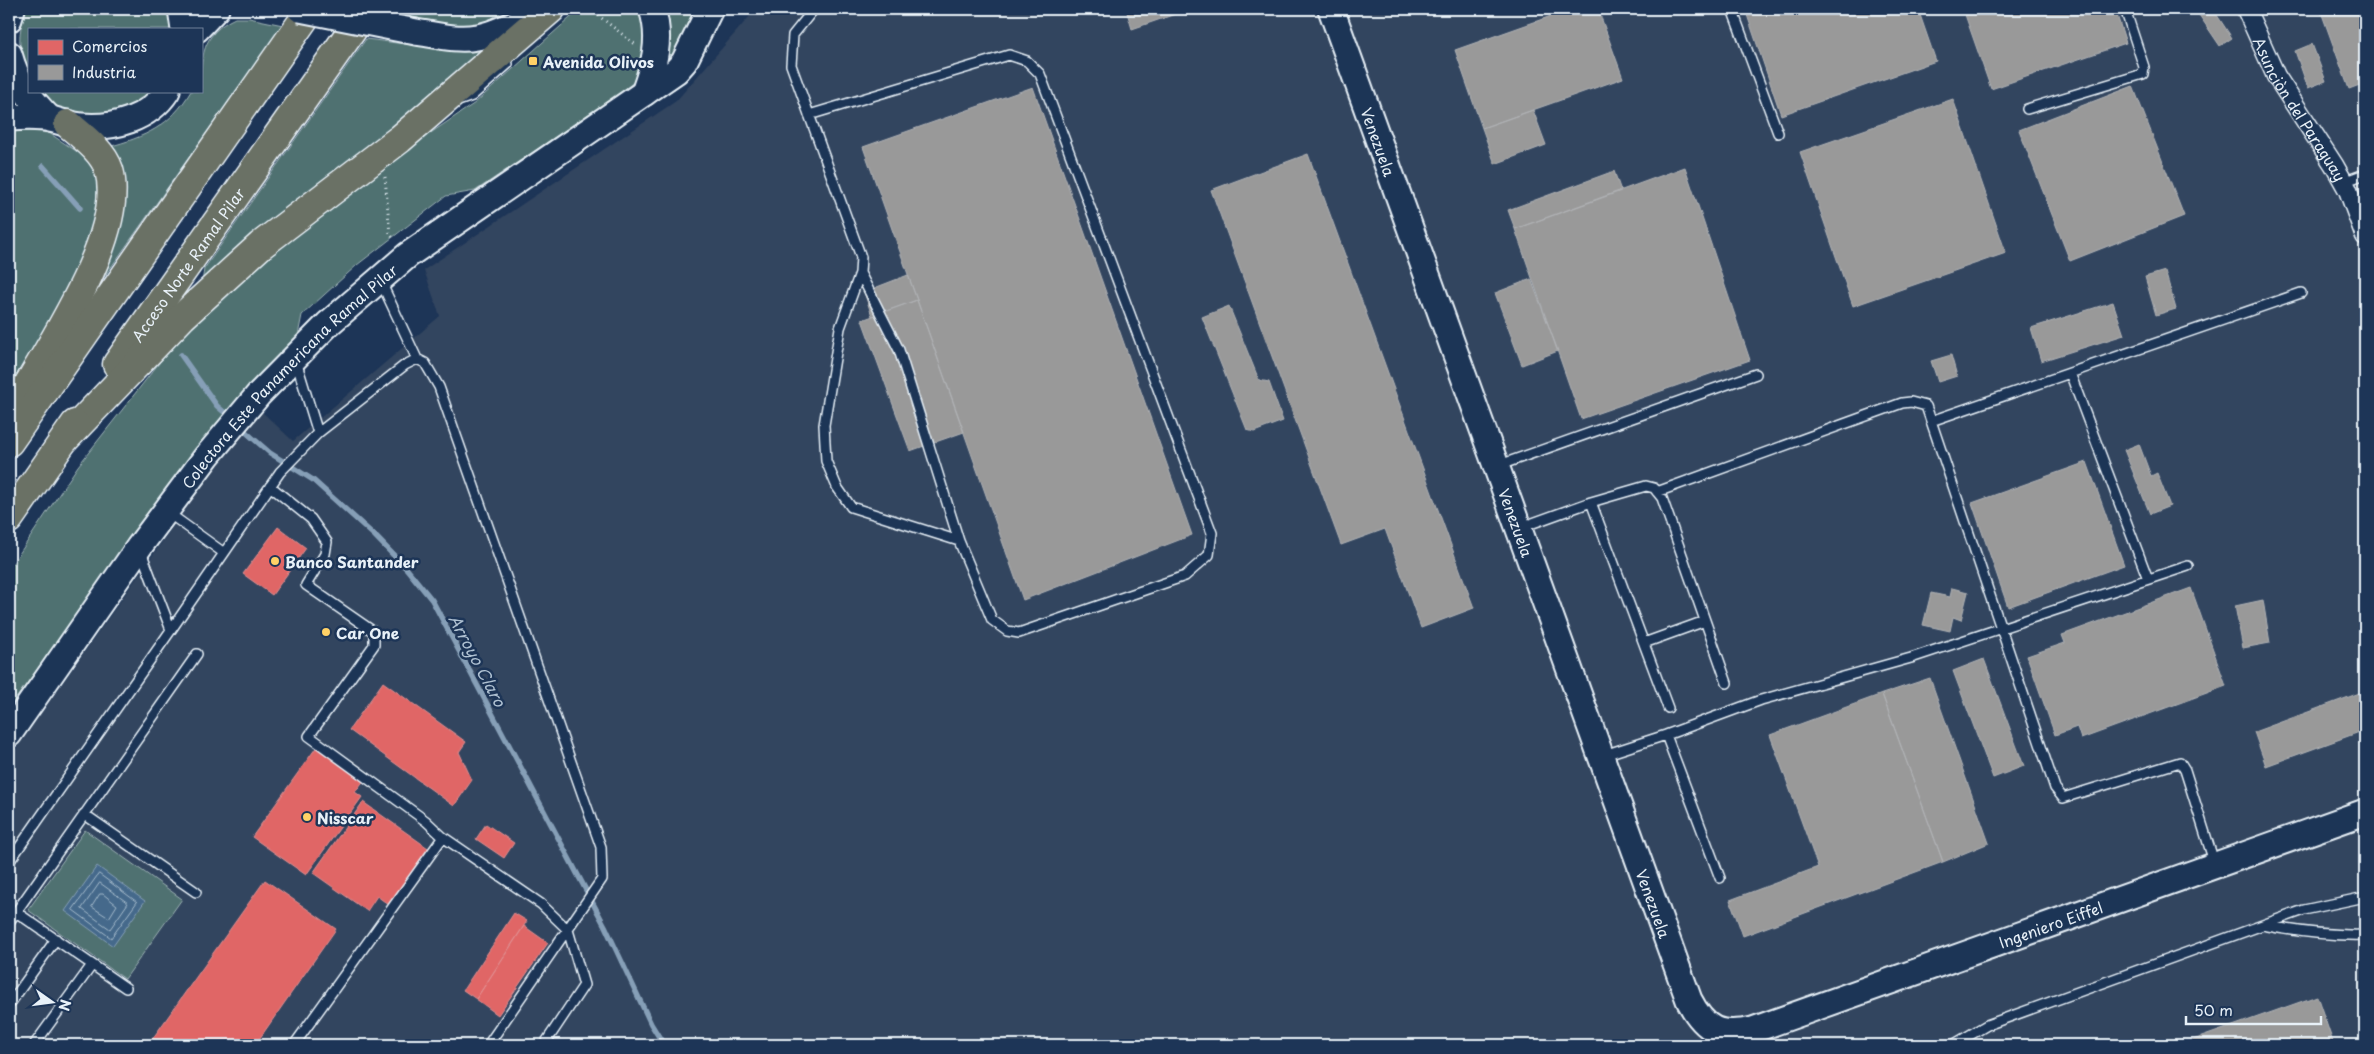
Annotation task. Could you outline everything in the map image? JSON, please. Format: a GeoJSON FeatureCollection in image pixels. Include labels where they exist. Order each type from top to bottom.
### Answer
{"type":"FeatureCollection","features":[{"type":"Feature","properties":{"kind":"highway"},"geometry":{"type":"LineString","coordinates":[[9,442],[311,9]]}},
{"type":"Feature","properties":{"kind":"highway","name":"Acceso Norte Ramal Pilar"},"geometry":{"type":"LineString","coordinates":[[9,519],[367,9]]}},
{"type":"Feature","properties":{"kind":"highway"},"geometry":{"type":"LineString","coordinates":[[65,439],[182,317],[261,245],[393,144],[549,13]]}},
{"type":"Feature","properties":{"kind":"highway"},"geometry":{"type":"LineString","coordinates":[[9,419],[95,260],[110,212],[112,184],[108,167],[97,151],[59,122]]}},
{"type":"Feature","properties":{"kind":"street"},"geometry":{"type":"LineString","coordinates":[[9,19],[12,9]]}},
{"type":"Feature","properties":{"kind":"street"},"geometry":{"type":"LineString","coordinates":[[181,9],[184,28]]}},
{"type":"Feature","properties":{"kind":"street"},"geometry":{"type":"LineString","coordinates":[[198,28],[216,9]]}},
{"type":"Feature","properties":{"kind":"street"},"geometry":{"type":"LineString","coordinates":[[300,9],[449,37],[477,37],[505,26],[549,13]]}},
{"type":"Feature","properties":{"kind":"street"},"geometry":{"type":"LineString","coordinates":[[505,26],[524,9]]}},
{"type":"Feature","properties":{"kind":"street"},"geometry":{"type":"LineString","coordinates":[[644,93],[657,53],[657,29],[652,9]]}},
{"type":"Feature","properties":{"kind":"street","name":"Colectora Este Panamericana Ramal Pilar"},"geometry":{"type":"LineString","coordinates":[[9,734],[139,546],[207,456],[259,394],[328,324],[408,255],[676,71],[684,62],[710,9]]}},
{"type":"Feature","properties":{"kind":"street","name":"Venezuela"},"geometry":{"type":"LineString","coordinates":[[1331,9],[1689,1000],[1697,1015],[1717,1036]]}},
{"type":"Feature","properties":{"kind":"street","name":"Asunciòn del Paraguay"},"geometry":{"type":"LineString","coordinates":[[2246,9],[2276,76],[2344,182],[2365,236]]}},
{"type":"Feature","properties":{"kind":"street"},"geometry":{"type":"LineString","coordinates":[[9,54],[15,76],[32,100],[59,122]]}},
{"type":"Feature","properties":{"kind":"street"},"geometry":{"type":"LineString","coordinates":[[9,118],[27,116],[83,127],[112,126],[140,116],[163,98],[166,92]]}},
{"type":"Feature","properties":{"kind":"street","name":"Ingeniero Eiffel"},"geometry":{"type":"LineString","coordinates":[[1717,1036],[1753,1030],[2365,812]]}},
{"type":"Feature","properties":{"kind":"lane"},"geometry":{"type":"LineString","coordinates":[[814,9],[793,35],[791,65],[861,257],[860,273],[840,328],[824,425],[826,461],[837,487],[850,507],[959,541]]}},
{"type":"Feature","properties":{"kind":"lane"},"geometry":{"type":"LineString","coordinates":[[1732,9],[1778,133]]}},
{"type":"Feature","properties":{"kind":"lane"},"geometry":{"type":"LineString","coordinates":[[2027,109],[2143,74],[2144,67],[2125,9]]}},
{"type":"Feature","properties":{"kind":"lane"},"geometry":{"type":"LineString","coordinates":[[809,115],[1009,55],[1027,61],[1040,74],[1212,533],[1209,555],[1185,576],[1019,633],[1007,632],[992,620],[959,541],[900,350],[860,273]]}},
{"type":"Feature","properties":{"kind":"lane"},"geometry":{"type":"LineString","coordinates":[[432,110],[472,96],[516,57]]}},
{"type":"Feature","properties":{"kind":"lane"},"geometry":{"type":"LineString","coordinates":[[2344,182],[2365,174]]}},
{"type":"Feature","properties":{"kind":"lane"},"geometry":{"type":"LineString","coordinates":[[380,280],[417,359],[425,363],[439,388],[601,847],[602,879],[488,1045]]}},
{"type":"Feature","properties":{"kind":"lane"},"geometry":{"type":"LineString","coordinates":[[1931,421],[2301,293]]}},
{"type":"Feature","properties":{"kind":"lane"},"geometry":{"type":"LineString","coordinates":[[295,358],[318,433]]}},
{"type":"Feature","properties":{"kind":"lane"},"geometry":{"type":"LineString","coordinates":[[9,862],[280,472],[318,433],[391,376],[417,359]]}},
{"type":"Feature","properties":{"kind":"lane"},"geometry":{"type":"LineString","coordinates":[[2070,373],[2148,579]]}},
{"type":"Feature","properties":{"kind":"lane"},"geometry":{"type":"LineString","coordinates":[[1496,466],[1756,374]]}},
{"type":"Feature","properties":{"kind":"lane"},"geometry":{"type":"LineString","coordinates":[[1658,492],[1902,403],[1912,402],[1926,406],[2055,788],[2063,798],[2180,762],[2185,770],[2215,866]]}},
{"type":"Feature","properties":{"kind":"lane"},"geometry":{"type":"LineString","coordinates":[[270,486],[310,519],[328,542],[325,554],[306,585],[374,632],[376,639],[374,645],[309,736],[426,821],[444,838],[541,904],[570,928],[584,985],[544,1045]]}},
{"type":"Feature","properties":{"kind":"lane"},"geometry":{"type":"LineString","coordinates":[[1519,528],[1591,502],[1646,486],[1658,492],[1662,498],[1727,683]]}},
{"type":"Feature","properties":{"kind":"lane"},"geometry":{"type":"LineString","coordinates":[[1591,502],[1668,708]]}},
{"type":"Feature","properties":{"kind":"lane"},"geometry":{"type":"LineString","coordinates":[[166,511],[224,553]]}},
{"type":"Feature","properties":{"kind":"lane"},"geometry":{"type":"LineString","coordinates":[[139,546],[171,630]]}},
{"type":"Feature","properties":{"kind":"lane"},"geometry":{"type":"LineString","coordinates":[[1601,756],[1666,735],[1761,700],[1911,658],[2188,566]]}},
{"type":"Feature","properties":{"kind":"lane"},"geometry":{"type":"LineString","coordinates":[[1644,643],[1705,621]]}},
{"type":"Feature","properties":{"kind":"lane"},"geometry":{"type":"LineString","coordinates":[[9,922],[197,654]]}},
{"type":"Feature","properties":{"kind":"lane"},"geometry":{"type":"LineString","coordinates":[[1666,735],[1720,878]]}},
{"type":"Feature","properties":{"kind":"lane"},"geometry":{"type":"LineString","coordinates":[[84,814],[196,892]]}},
{"type":"Feature","properties":{"kind":"lane"},"geometry":{"type":"LineString","coordinates":[[294,1045],[444,838]]}},
{"type":"Feature","properties":{"kind":"lane"},"geometry":{"type":"LineString","coordinates":[[1953,1045],[1987,1025],[2263,924],[2304,910],[2365,897]]}},
{"type":"Feature","properties":{"kind":"lane"},"geometry":{"type":"LineString","coordinates":[[16,912],[126,988]]}},
{"type":"Feature","properties":{"kind":"lane"},"geometry":{"type":"LineString","coordinates":[[2263,924],[2303,933],[2338,936],[2365,935]]}},
{"type":"Feature","properties":{"kind":"lane"},"geometry":{"type":"LineString","coordinates":[[9,1005],[56,939]]}},
{"type":"Feature","properties":{"kind":"lane"},"geometry":{"type":"LineString","coordinates":[[34,1045],[92,965]]}},
{"type":"Feature","properties":{"kind":"path"},"geometry":{"type":"LineString","coordinates":[[590,9],[643,50]]}},
{"type":"Feature","properties":{"kind":"path"},"geometry":{"type":"LineString","coordinates":[[385,173],[390,234],[408,255]]}},
{"type":"Feature","properties":{"kind":"shaded area"},"geometry":{"type":"Polygon","coordinates":[[[756,9],[2365,9],[2365,1045],[9,1045],[9,759],[188,505],[258,408],[293,441],[440,316],[424,270],[676,101],[756,9]]]}},
{"type":"Feature","properties":{"kind":"green space"},"geometry":{"type":"Polygon","coordinates":[[[26,9],[169,9],[175,28],[28,28],[28,78],[20,45],[26,9]]]}},
{"type":"Feature","properties":{"kind":"green space"},"geometry":{"type":"Polygon","coordinates":[[[387,9],[505,9],[496,16],[478,24],[458,25],[385,12],[387,9]]]}},
{"type":"Feature","properties":{"kind":"green space"},"geometry":{"type":"Polygon","coordinates":[[[580,9],[634,9],[647,27],[651,42],[636,80],[619,94],[475,191],[446,196],[357,265],[302,315],[298,335],[198,447],[9,708],[9,569],[78,466],[178,339],[234,281],[407,149],[475,103],[580,9]]]}},
{"type":"Feature","properties":{"kind":"green space"},"geometry":{"type":"Polygon","coordinates":[[[663,9],[696,10],[687,26],[684,37],[665,71],[670,46],[669,28],[663,9]]]}},
{"type":"Feature","properties":{"kind":"green space"},"geometry":{"type":"Polygon","coordinates":[[[235,18],[249,18],[283,25],[87,301],[108,147],[134,139],[156,128],[175,113],[190,92],[202,92],[202,68],[205,48],[215,31],[235,18]]]}},
{"type":"Feature","properties":{"kind":"green space"},"geometry":{"type":"Polygon","coordinates":[[[366,39],[450,50],[504,43],[202,283],[204,269],[366,39]]]}},
{"type":"Feature","properties":{"kind":"green space"},"geometry":{"type":"Polygon","coordinates":[[[37,92],[157,92],[107,121],[61,113],[37,92]]]}},
{"type":"Feature","properties":{"kind":"green space"},"geometry":{"type":"Polygon","coordinates":[[[9,129],[49,133],[85,157],[100,172],[102,200],[88,253],[9,392],[9,129]]]}},
{"type":"Feature","properties":{"kind":"green space"},"geometry":{"type":"Polygon","coordinates":[[[85,830],[182,899],[125,979],[28,910],[85,830]]]}},
{"type":"Feature","properties":{"kind":"water"},"geometry":{"type":"Polygon","coordinates":[[[97,866],[145,901],[113,946],[65,911],[97,866]]]}},
{"type":"Feature","properties":{"kind":"building: Comercios","name":"Banco Santander"},"geometry":{"type":"Polygon","coordinates":[[[278,527],[306,548],[272,595],[243,574],[278,527]]]}},
{"type":"Feature","properties":{"kind":"building: Comercios"},"geometry":{"type":"Polygon","coordinates":[[[383,682],[466,742],[459,752],[472,780],[454,806],[349,730],[383,682]]]}},
{"type":"Feature","properties":{"kind":"building: Comercios","name":"Nisscar"},"geometry":{"type":"Polygon","coordinates":[[[318,745],[365,779],[355,792],[362,797],[306,875],[252,837],[318,745]]]}},
{"type":"Feature","properties":{"kind":"building: Comercios"},"geometry":{"type":"Polygon","coordinates":[[[363,802],[428,848],[389,905],[377,896],[367,911],[313,873],[363,802]]]}},
{"type":"Feature","properties":{"kind":"building: Comercios"},"geometry":{"type":"Polygon","coordinates":[[[486,824],[514,843],[504,858],[476,839],[486,824]]]}},
{"type":"Feature","properties":{"kind":"building: Comercios"},"geometry":{"type":"Polygon","coordinates":[[[265,880],[336,929],[255,1045],[148,1045],[265,880]]]}},
{"type":"Feature","properties":{"kind":"building: Comercios"},"geometry":{"type":"Polygon","coordinates":[[[514,913],[527,921],[476,999],[463,990],[514,913]]]}},
{"type":"Feature","properties":{"kind":"building: Comercios"},"geometry":{"type":"Polygon","coordinates":[[[524,926],[548,943],[498,1015],[476,999],[524,926]]]}},
{"type":"Feature","properties":{"kind":"building: Industria"},"geometry":{"type":"Polygon","coordinates":[[[1126,9],[1190,9],[1132,29],[1126,9]]]}},
{"type":"Feature","properties":{"kind":"building: Industria"},"geometry":{"type":"Polygon","coordinates":[[[1571,9],[1598,9],[1623,78],[1482,128],[1455,50],[1571,9]]]}},
{"type":"Feature","properties":{"kind":"building: Industria"},"geometry":{"type":"Polygon","coordinates":[[[1745,9],[1918,9],[1936,61],[1781,115],[1745,9]]]}},
{"type":"Feature","properties":{"kind":"building: Industria"},"geometry":{"type":"Polygon","coordinates":[[[1963,9],[2115,9],[2126,43],[1991,89],[1963,9]]]}},
{"type":"Feature","properties":{"kind":"building: Industria"},"geometry":{"type":"Polygon","coordinates":[[[2195,9],[2213,9],[2232,38],[2220,46],[2195,9]]]}},
{"type":"Feature","properties":{"kind":"building: Industria"},"geometry":{"type":"Polygon","coordinates":[[[2320,9],[2365,9],[2365,83],[2349,89],[2320,9]]]}},
{"type":"Feature","properties":{"kind":"building: Industria"},"geometry":{"type":"Polygon","coordinates":[[[2312,44],[2326,81],[2308,88],[2295,51],[2312,44]]]}},
{"type":"Feature","properties":{"kind":"building: Industria"},"geometry":{"type":"Polygon","coordinates":[[[2133,86],[2184,216],[2070,261],[2019,130],[2133,86]]]}},
{"type":"Feature","properties":{"kind":"building: Industria"},"geometry":{"type":"Polygon","coordinates":[[[1033,87],[1192,535],[1023,600],[863,147],[1033,87]]]}},
{"type":"Feature","properties":{"kind":"building: Industria"},"geometry":{"type":"Polygon","coordinates":[[[1953,99],[2006,253],[1853,306],[1800,152],[1953,99]]]}},
{"type":"Feature","properties":{"kind":"building: Industria"},"geometry":{"type":"Polygon","coordinates":[[[1533,110],[1546,145],[1495,164],[1482,128],[1533,110]]]}},
{"type":"Feature","properties":{"kind":"building: Industria"},"geometry":{"type":"Polygon","coordinates":[[[1308,154],[1474,608],[1421,628],[1385,529],[1341,545],[1211,190],[1308,154]]]}},
{"type":"Feature","properties":{"kind":"building: Industria"},"geometry":{"type":"Polygon","coordinates":[[[1685,167],[1750,360],[1581,419],[1515,229],[1685,167]]]}},
{"type":"Feature","properties":{"kind":"building: Industria"},"geometry":{"type":"Polygon","coordinates":[[[1614,171],[1621,191],[1515,229],[1508,210],[1614,171]]]}},
{"type":"Feature","properties":{"kind":"building: Industria"},"geometry":{"type":"Polygon","coordinates":[[[2165,271],[2176,309],[2156,315],[2145,277],[2165,271]]]}},
{"type":"Feature","properties":{"kind":"building: Industria"},"geometry":{"type":"Polygon","coordinates":[[[908,275],[917,300],[872,316],[864,292],[908,275]]]}},
{"type":"Feature","properties":{"kind":"building: Industria"},"geometry":{"type":"Polygon","coordinates":[[[1531,279],[1558,351],[1522,365],[1495,293],[1531,279]]]}},
{"type":"Feature","properties":{"kind":"building: Industria"},"geometry":{"type":"Polygon","coordinates":[[[917,300],[964,432],[910,451],[862,320],[917,300]]]}},
{"type":"Feature","properties":{"kind":"building: Industria"},"geometry":{"type":"Polygon","coordinates":[[[2113,302],[2124,335],[2041,361],[2031,328],[2113,302]]]}},
{"type":"Feature","properties":{"kind":"building: Industria"},"geometry":{"type":"Polygon","coordinates":[[[1229,306],[1259,380],[1269,382],[1283,421],[1254,432],[1247,430],[1202,317],[1229,306]]]}},
{"type":"Feature","properties":{"kind":"building: Industria"},"geometry":{"type":"Polygon","coordinates":[[[1951,355],[1957,376],[1938,382],[1931,361],[1951,355]]]}},
{"type":"Feature","properties":{"kind":"building: Industria"},"geometry":{"type":"Polygon","coordinates":[[[2139,444],[2151,476],[2157,473],[2170,506],[2150,514],[2124,450],[2139,444]]]}},
{"type":"Feature","properties":{"kind":"building: Industria"},"geometry":{"type":"Polygon","coordinates":[[[2087,462],[2124,565],[2008,607],[1972,503],[2087,462]]]}},
{"type":"Feature","properties":{"kind":"building: Industria"},"geometry":{"type":"Polygon","coordinates":[[[1952,588],[1968,592],[1961,620],[1953,617],[1950,631],[1923,625],[1931,593],[1950,597],[1952,588]]]}},
{"type":"Feature","properties":{"kind":"building: Industria"},"geometry":{"type":"Polygon","coordinates":[[[2191,588],[2226,686],[2081,739],[2077,727],[2055,735],[2027,656],[2065,643],[2062,635],[2191,588]]]}},
{"type":"Feature","properties":{"kind":"building: Industria"},"geometry":{"type":"Polygon","coordinates":[[[2263,600],[2270,643],[2243,648],[2235,606],[2263,600]]]}},
{"type":"Feature","properties":{"kind":"building: Industria"},"geometry":{"type":"Polygon","coordinates":[[[1984,659],[2024,766],[1993,778],[1953,671],[1984,659]]]}},
{"type":"Feature","properties":{"kind":"building: Industria"},"geometry":{"type":"Polygon","coordinates":[[[1930,678],[1989,843],[1943,862],[1882,694],[1930,678]]]}},
{"type":"Feature","properties":{"kind":"building: Industria"},"geometry":{"type":"Polygon","coordinates":[[[2365,691],[2365,730],[2266,766],[2254,732],[2365,691]]]}},
{"type":"Feature","properties":{"kind":"building: Industria"},"geometry":{"type":"Polygon","coordinates":[[[1882,694],[1943,862],[1743,936],[1730,900],[1818,867],[1770,735],[1882,694]]]}},
{"type":"Feature","properties":{"kind":"building: Industria"},"geometry":{"type":"Polygon","coordinates":[[[2317,996],[2334,1045],[2179,1045],[2317,996]]]}},
{"type":"Feature","properties":{"kind":"waterway","name":"Arroyo Claro"},"geometry":{"type":"LineString","coordinates":[[43,166],[80,208]]}},
{"type":"Feature","properties":{"kind":"waterway","name":"Arroyo Claro"},"geometry":{"type":"LineString","coordinates":[[181,355],[217,406],[231,418]]}},
{"type":"Feature","properties":{"kind":"waterway","name":"Arroyo Claro"},"geometry":{"type":"LineString","coordinates":[[239,426],[270,453],[313,480],[375,536],[406,568],[432,600],[605,926],[651,1024],[664,1045]]}},
{"type":"Feature","properties":{"kind":"place","name":"Avenida Olivos"},"geometry":{"type":"Point","coordinates":[533,61]}},
{"type":"Feature","properties":{"kind":"place","name":"Banco Santander"},"geometry":{"type":"Point","coordinates":[275,561]}},
{"type":"Feature","properties":{"kind":"place","name":"Car One"},"geometry":{"type":"Point","coordinates":[326,632]}},
{"type":"Feature","properties":{"kind":"place","name":"Nisscar"},"geometry":{"type":"Point","coordinates":[307,817]}}]}
